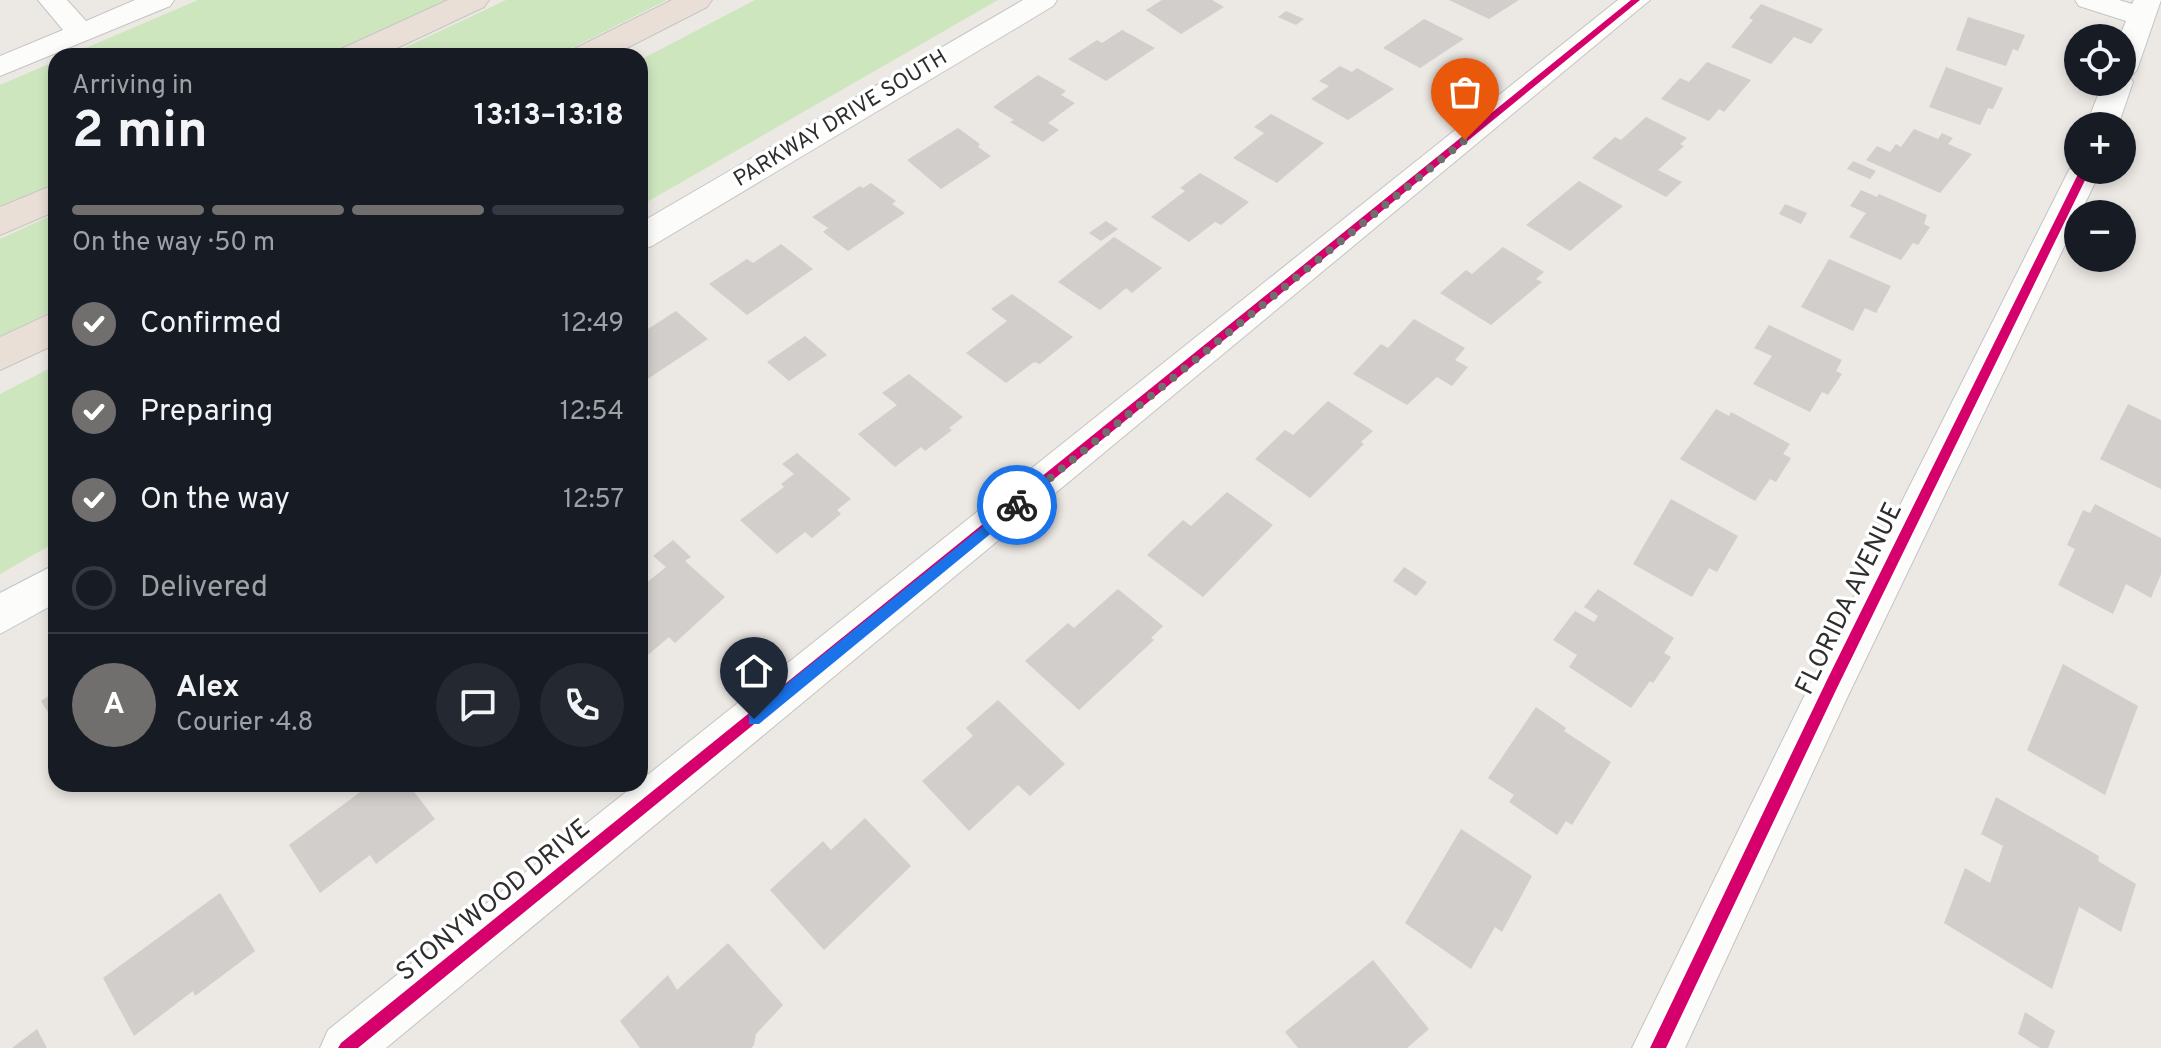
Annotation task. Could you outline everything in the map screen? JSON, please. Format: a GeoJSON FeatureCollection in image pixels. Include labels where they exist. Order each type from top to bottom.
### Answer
{"type":"FeatureCollection","features":[{"type":"Feature","properties":{"kind":"highway"},"geometry":{"type":"LineString","coordinates":[[370,48],[473,0]]}},
{"type":"Feature","properties":{"kind":"highway"},"geometry":{"type":"LineString","coordinates":[[602,48],[696,0]]}},
{"type":"Feature","properties":{"kind":"highway"},"geometry":{"type":"LineString","coordinates":[[0,222],[48,200]]}},
{"type":"Feature","properties":{"kind":"highway"},"geometry":{"type":"LineString","coordinates":[[0,355],[48,330]]}},
{"type":"Feature","properties":{"kind":"street"},"geometry":{"type":"LineString","coordinates":[[52,0],[81,33]]}},
{"type":"Feature","properties":{"kind":"street"},"geometry":{"type":"LineString","coordinates":[[0,67],[160,0]]}},
{"type":"Feature","properties":{"kind":"street","name":"PARKWAY DRIVE SOUTH"},"geometry":{"type":"LineString","coordinates":[[648,233],[1043,0]]}},
{"type":"Feature","properties":{"kind":"street","name":"STONYWOOD DRIVE"},"geometry":{"type":"LineString","coordinates":[[346,1048],[1636,0]]}},
{"type":"Feature","properties":{"kind":"street"},"geometry":{"type":"LineString","coordinates":[[2089,0],[2144,8],[2136,31]]}},
{"type":"Feature","properties":{"kind":"street","name":"FLORIDA AVENUE"},"geometry":{"type":"LineString","coordinates":[[1658,1048],[1832,684],[2078,184]]}},
{"type":"Feature","properties":{"kind":"street"},"geometry":{"type":"LineString","coordinates":[[0,615],[48,587]]}},
{"type":"Feature","properties":{"kind":"green space"},"geometry":{"type":"Polygon","coordinates":[[[198,0],[449,0],[346,48],[86,48],[198,0]]]}},
{"type":"Feature","properties":{"kind":"green space"},"geometry":{"type":"Polygon","coordinates":[[[506,0],[667,0],[572,48],[404,48],[506,0]]]}},
{"type":"Feature","properties":{"kind":"green space"},"geometry":{"type":"Polygon","coordinates":[[[755,0],[998,0],[648,201],[648,56],[755,0]]]}},
{"type":"Feature","properties":{"kind":"green space"},"geometry":{"type":"Polygon","coordinates":[[[48,64],[48,187],[0,209],[0,85],[48,64]]]}},
{"type":"Feature","properties":{"kind":"green space"},"geometry":{"type":"Polygon","coordinates":[[[48,217],[48,313],[0,337],[0,239],[48,217]]]}},
{"type":"Feature","properties":{"kind":"green space"},"geometry":{"type":"Polygon","coordinates":[[[48,369],[48,547],[0,574],[0,394],[48,369]]]}},
{"type":"Feature","properties":{"kind":"building"},"geometry":{"type":"Polygon","coordinates":[[[1162,0],[1212,0],[1224,7],[1181,34],[1146,10],[1162,0]]]}},
{"type":"Feature","properties":{"kind":"building"},"geometry":{"type":"Polygon","coordinates":[[[1449,0],[1519,0],[1489,19],[1449,0]]]}},
{"type":"Feature","properties":{"kind":"building"},"geometry":{"type":"Polygon","coordinates":[[[1761,4],[1823,29],[1811,44],[1794,37],[1771,64],[1731,47],[1753,20],[1749,18],[1761,4]]]}},
{"type":"Feature","properties":{"kind":"building"},"geometry":{"type":"Polygon","coordinates":[[[1286,11],[1304,19],[1296,25],[1278,17],[1286,11]]]}},
{"type":"Feature","properties":{"kind":"building"},"geometry":{"type":"Polygon","coordinates":[[[1968,17],[2025,35],[2018,51],[2013,49],[2006,66],[1956,50],[1968,17]]]}},
{"type":"Feature","properties":{"kind":"building"},"geometry":{"type":"Polygon","coordinates":[[[1424,19],[1464,39],[1420,68],[1383,48],[1424,19]]]}},
{"type":"Feature","properties":{"kind":"building"},"geometry":{"type":"Polygon","coordinates":[[[1122,30],[1155,48],[1106,81],[1068,59],[1097,40],[1102,43],[1122,30]]]}},
{"type":"Feature","properties":{"kind":"building"},"geometry":{"type":"Polygon","coordinates":[[[1707,62],[1751,80],[1724,112],[1719,109],[1709,121],[1661,99],[1680,78],[1689,82],[1707,62]]]}},
{"type":"Feature","properties":{"kind":"building"},"geometry":{"type":"Polygon","coordinates":[[[1340,66],[1352,72],[1357,68],[1394,89],[1348,120],[1311,99],[1329,86],[1319,81],[1340,66]]]}},
{"type":"Feature","properties":{"kind":"building"},"geometry":{"type":"Polygon","coordinates":[[[1946,67],[2003,88],[1993,109],[1988,108],[1980,125],[1929,107],[1946,67]]]}},
{"type":"Feature","properties":{"kind":"building"},"geometry":{"type":"Polygon","coordinates":[[[1038,75],[1066,91],[1061,95],[1075,103],[1048,123],[1059,130],[1043,142],[1010,122],[1014,120],[993,107],[1038,75]]]}},
{"type":"Feature","properties":{"kind":"building"},"geometry":{"type":"Polygon","coordinates":[[[1271,114],[1324,143],[1277,183],[1233,158],[1264,133],[1254,127],[1271,114]]]}},
{"type":"Feature","properties":{"kind":"building"},"geometry":{"type":"Polygon","coordinates":[[[1646,117],[1687,138],[1680,144],[1684,146],[1658,170],[1682,182],[1666,197],[1592,158],[1615,137],[1621,140],[1646,117]]]}},
{"type":"Feature","properties":{"kind":"building"},"geometry":{"type":"Polygon","coordinates":[[[958,128],[991,156],[941,189],[907,160],[958,128]]]}},
{"type":"Feature","properties":{"kind":"building"},"geometry":{"type":"Polygon","coordinates":[[[1914,129],[1938,139],[1942,133],[1953,138],[1948,144],[1972,154],[1940,193],[1866,160],[1877,146],[1890,152],[1896,144],[1901,147],[1914,129]]]}},
{"type":"Feature","properties":{"kind":"building"},"geometry":{"type":"Polygon","coordinates":[[[1853,161],[1876,171],[1870,179],[1847,169],[1853,161]]]}},
{"type":"Feature","properties":{"kind":"building"},"geometry":{"type":"Polygon","coordinates":[[[1200,173],[1249,202],[1221,225],[1215,222],[1189,242],[1151,217],[1185,191],[1180,188],[1200,173]]]}},
{"type":"Feature","properties":{"kind":"building"},"geometry":{"type":"Polygon","coordinates":[[[1579,181],[1623,206],[1570,251],[1526,225],[1579,181]]]}},
{"type":"Feature","properties":{"kind":"building"},"geometry":{"type":"Polygon","coordinates":[[[871,183],[896,201],[892,204],[905,213],[848,251],[823,232],[828,228],[812,217],[860,186],[863,188],[871,183]]]}},
{"type":"Feature","properties":{"kind":"building"},"geometry":{"type":"Polygon","coordinates":[[[1861,190],[1877,197],[1879,194],[1927,215],[1924,224],[1930,227],[1918,245],[1913,243],[1901,260],[1849,237],[1866,213],[1850,206],[1861,190]]]}},
{"type":"Feature","properties":{"kind":"building"},"geometry":{"type":"Polygon","coordinates":[[[1785,204],[1807,213],[1801,224],[1779,214],[1785,204]]]}},
{"type":"Feature","properties":{"kind":"building"},"geometry":{"type":"Polygon","coordinates":[[[1106,221],[1118,229],[1101,241],[1089,233],[1106,221]]]}},
{"type":"Feature","properties":{"kind":"building"},"geometry":{"type":"Polygon","coordinates":[[[1114,237],[1162,268],[1132,293],[1126,288],[1100,310],[1058,282],[1114,237]]]}},
{"type":"Feature","properties":{"kind":"building"},"geometry":{"type":"Polygon","coordinates":[[[781,244],[813,269],[747,315],[709,284],[747,259],[753,263],[781,244]]]}},
{"type":"Feature","properties":{"kind":"building"},"geometry":{"type":"Polygon","coordinates":[[[1503,247],[1544,272],[1536,279],[1542,282],[1491,325],[1440,293],[1466,270],[1472,274],[1503,247]]]}},
{"type":"Feature","properties":{"kind":"building"},"geometry":{"type":"Polygon","coordinates":[[[1829,259],[1891,286],[1876,313],[1865,308],[1853,331],[1801,307],[1829,259]]]}},
{"type":"Feature","properties":{"kind":"building"},"geometry":{"type":"Polygon","coordinates":[[[1012,294],[1073,337],[1040,364],[1034,362],[1006,383],[966,353],[1007,321],[991,309],[1012,294]]]}},
{"type":"Feature","properties":{"kind":"building"},"geometry":{"type":"Polygon","coordinates":[[[676,311],[708,339],[648,379],[648,329],[676,311]]]}},
{"type":"Feature","properties":{"kind":"building"},"geometry":{"type":"Polygon","coordinates":[[[1414,319],[1465,348],[1455,360],[1468,367],[1452,386],[1437,377],[1407,405],[1353,374],[1381,344],[1388,348],[1414,319]]]}},
{"type":"Feature","properties":{"kind":"building"},"geometry":{"type":"Polygon","coordinates":[[[1769,325],[1842,360],[1836,371],[1842,374],[1828,395],[1822,392],[1810,412],[1753,384],[1772,356],[1754,348],[1769,325]]]}},
{"type":"Feature","properties":{"kind":"building"},"geometry":{"type":"Polygon","coordinates":[[[805,336],[827,355],[789,381],[767,362],[805,336]]]}},
{"type":"Feature","properties":{"kind":"building"},"geometry":{"type":"Polygon","coordinates":[[[909,374],[963,417],[925,451],[921,447],[895,467],[858,434],[897,405],[882,393],[909,374]]]}},
{"type":"Feature","properties":{"kind":"building"},"geometry":{"type":"Polygon","coordinates":[[[1328,401],[1373,431],[1310,498],[1255,459],[1285,430],[1293,435],[1328,401]]]}},
{"type":"Feature","properties":{"kind":"building"},"geometry":{"type":"Polygon","coordinates":[[[2128,404],[2161,420],[2161,489],[2100,459],[2128,404]]]}},
{"type":"Feature","properties":{"kind":"building"},"geometry":{"type":"Polygon","coordinates":[[[1716,409],[1729,416],[1731,412],[1790,444],[1783,454],[1791,458],[1776,482],[1770,479],[1755,501],[1680,459],[1716,409]]]}},
{"type":"Feature","properties":{"kind":"building"},"geometry":{"type":"Polygon","coordinates":[[[797,453],[851,499],[837,510],[841,514],[812,538],[805,532],[777,554],[740,520],[784,487],[781,484],[794,474],[782,464],[797,453]]]}},
{"type":"Feature","properties":{"kind":"building"},"geometry":{"type":"Polygon","coordinates":[[[1227,492],[1273,525],[1203,597],[1147,555],[1183,520],[1191,526],[1227,492]]]}},
{"type":"Feature","properties":{"kind":"building"},"geometry":{"type":"Polygon","coordinates":[[[1671,499],[1738,536],[1717,572],[1709,568],[1692,597],[1633,564],[1671,499]]]}},
{"type":"Feature","properties":{"kind":"building"},"geometry":{"type":"Polygon","coordinates":[[[2095,504],[2161,538],[2161,574],[2151,598],[2126,584],[2113,614],[2058,585],[2075,549],[2067,545],[2083,510],[2090,513],[2095,504]]]}},
{"type":"Feature","properties":{"kind":"building"},"geometry":{"type":"Polygon","coordinates":[[[673,540],[691,557],[685,561],[725,597],[675,643],[669,637],[648,655],[648,582],[666,567],[653,556],[673,540]]]}},
{"type":"Feature","properties":{"kind":"building"},"geometry":{"type":"Polygon","coordinates":[[[1404,567],[1427,582],[1416,596],[1393,581],[1404,567]]]}},
{"type":"Feature","properties":{"kind":"building"},"geometry":{"type":"Polygon","coordinates":[[[1118,589],[1163,626],[1151,638],[1154,640],[1079,710],[1025,661],[1068,623],[1074,628],[1118,589]]]}},
{"type":"Feature","properties":{"kind":"building"},"geometry":{"type":"Polygon","coordinates":[[[1598,589],[1674,638],[1664,653],[1671,657],[1631,708],[1569,667],[1577,655],[1553,640],[1575,611],[1594,622],[1598,616],[1584,607],[1598,589]]]}},
{"type":"Feature","properties":{"kind":"building"},"geometry":{"type":"Polygon","coordinates":[[[2063,664],[2138,706],[2105,795],[2027,750],[2063,664]]]}},
{"type":"Feature","properties":{"kind":"building"},"geometry":{"type":"Polygon","coordinates":[[[48,696],[48,712],[41,701],[48,696]]]}},
{"type":"Feature","properties":{"kind":"building"},"geometry":{"type":"Polygon","coordinates":[[[998,700],[1065,764],[1030,796],[1018,785],[969,831],[922,781],[973,736],[966,728],[998,700]]]}},
{"type":"Feature","properties":{"kind":"building"},"geometry":{"type":"Polygon","coordinates":[[[1536,707],[1566,728],[1564,731],[1611,762],[1572,825],[1566,821],[1557,835],[1509,802],[1514,795],[1488,778],[1536,707]]]}},
{"type":"Feature","properties":{"kind":"building"},"geometry":{"type":"Polygon","coordinates":[[[360,792],[414,792],[435,819],[376,864],[370,855],[320,893],[289,845],[360,792]]]}},
{"type":"Feature","properties":{"kind":"building"},"geometry":{"type":"Polygon","coordinates":[[[1996,797],[2099,856],[2098,861],[2136,884],[2121,932],[2079,907],[2052,989],[1944,923],[1965,868],[1990,883],[2003,846],[1981,834],[1996,797]]]}},
{"type":"Feature","properties":{"kind":"building"},"geometry":{"type":"Polygon","coordinates":[[[865,818],[911,866],[824,950],[770,890],[823,841],[831,850],[865,818]]]}},
{"type":"Feature","properties":{"kind":"building"},"geometry":{"type":"Polygon","coordinates":[[[1461,829],[1532,876],[1502,932],[1495,927],[1471,969],[1405,923],[1461,829]]]}},
{"type":"Feature","properties":{"kind":"building"},"geometry":{"type":"Polygon","coordinates":[[[220,893],[255,951],[195,996],[193,991],[134,1036],[103,978],[220,893]]]}},
{"type":"Feature","properties":{"kind":"building"},"geometry":{"type":"Polygon","coordinates":[[[728,943],[783,1005],[756,1034],[754,1045],[751,1048],[640,1048],[620,1021],[668,975],[677,990],[728,943]]]}},
{"type":"Feature","properties":{"kind":"building"},"geometry":{"type":"Polygon","coordinates":[[[1373,960],[1429,1029],[1407,1048],[1298,1048],[1285,1032],[1373,960]]]}},
{"type":"Feature","properties":{"kind":"building"},"geometry":{"type":"Polygon","coordinates":[[[2025,1012],[2055,1031],[2048,1048],[2040,1048],[2018,1034],[2025,1012]]]}},
{"type":"Feature","properties":{"kind":"building"},"geometry":{"type":"Polygon","coordinates":[[[37,1029],[47,1048],[12,1048],[37,1029]]]}},
{"type":"Feature","properties":{"kind":"cycle path"},"geometry":{"type":"LineString","coordinates":[[346,1048],[1636,0]]}},
{"type":"Feature","properties":{"kind":"cycle path"},"geometry":{"type":"LineString","coordinates":[[1658,1048],[1832,684],[2078,184]]}},
{"type":"Feature","properties":{"kind":"way so far"},"geometry":{"type":"LineString","coordinates":[[1017,505],[1465,140]]}},
{"type":"Feature","properties":{"kind":"route"},"geometry":{"type":"LineString","coordinates":[[754,719],[1017,505]]}}]}
